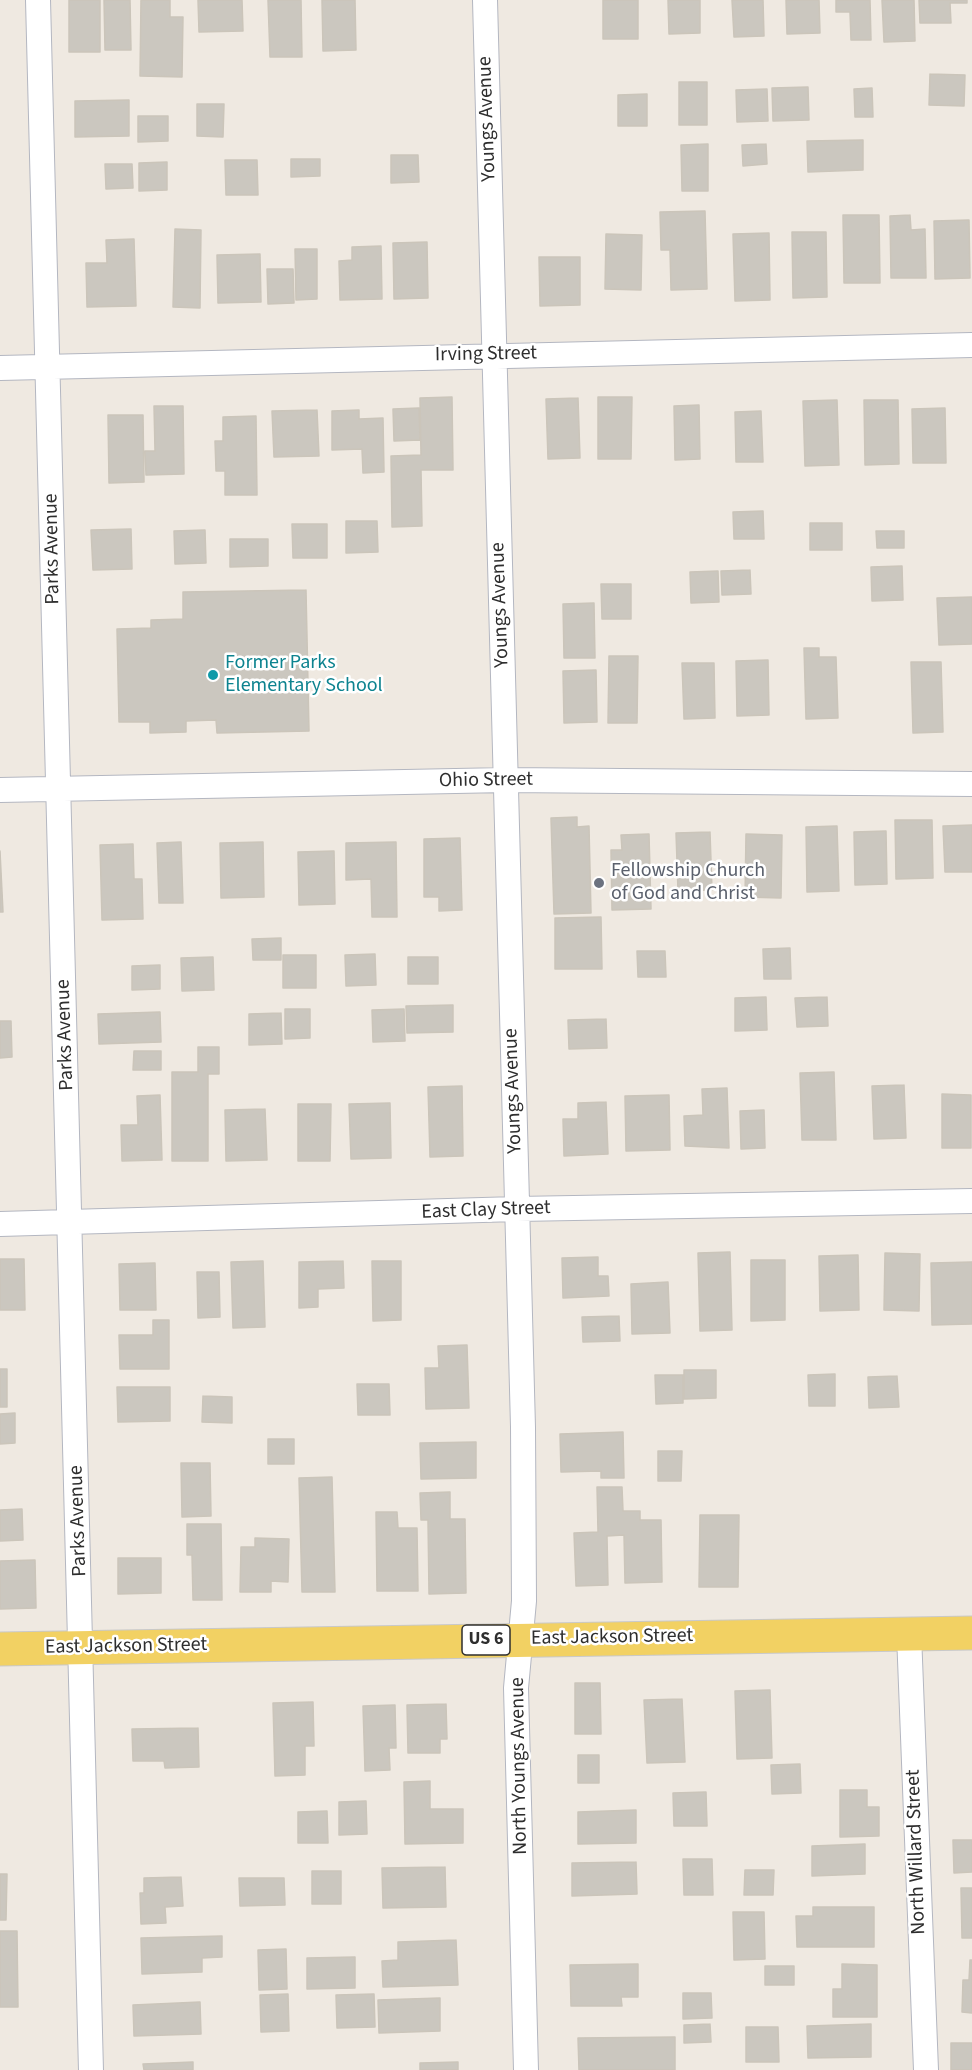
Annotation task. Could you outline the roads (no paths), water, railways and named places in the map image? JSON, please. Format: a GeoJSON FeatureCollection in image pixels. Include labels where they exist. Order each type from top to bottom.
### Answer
{"type":"FeatureCollection","features":[{"type":"Feature","properties":{"kind":"main road","name":"East Jackson Street"},"geometry":{"type":"LineString","coordinates":[[0,1649],[972,1633]]}},
{"type":"Feature","properties":{"kind":"street","name":"Parks Avenue"},"geometry":{"type":"LineString","coordinates":[[38,0],[82,1647],[91,2070]]}},
{"type":"Feature","properties":{"kind":"street","name":"Youngs Avenue"},"geometry":{"type":"LineString","coordinates":[[484,0],[517,1209]]}},
{"type":"Feature","properties":{"kind":"street","name":"Irving Street"},"geometry":{"type":"LineString","coordinates":[[0,368],[494,354],[972,345]]}},
{"type":"Feature","properties":{"kind":"street","name":"Ohio Street"},"geometry":{"type":"LineString","coordinates":[[0,790],[506,780],[972,784]]}},
{"type":"Feature","properties":{"kind":"street","name":"East Clay Street"},"geometry":{"type":"LineString","coordinates":[[0,1224],[517,1209],[972,1201]]}},
{"type":"Feature","properties":{"kind":"street","name":"North Youngs Avenue"},"geometry":{"type":"LineString","coordinates":[[517,1209],[524,1439],[524,1601],[516,1688],[526,2070]]}},
{"type":"Feature","properties":{"kind":"street","name":"North Willard Street"},"geometry":{"type":"LineString","coordinates":[[909,1634],[926,2070]]}},
{"type":"Feature","properties":{"kind":"place","name":"Former Parks Elementary School"},"geometry":{"type":"Point","coordinates":[213,675]}},
{"type":"Feature","properties":{"kind":"place","name":"Fellowship Church of God and Christ"},"geometry":{"type":"Point","coordinates":[599,883]}}]}
